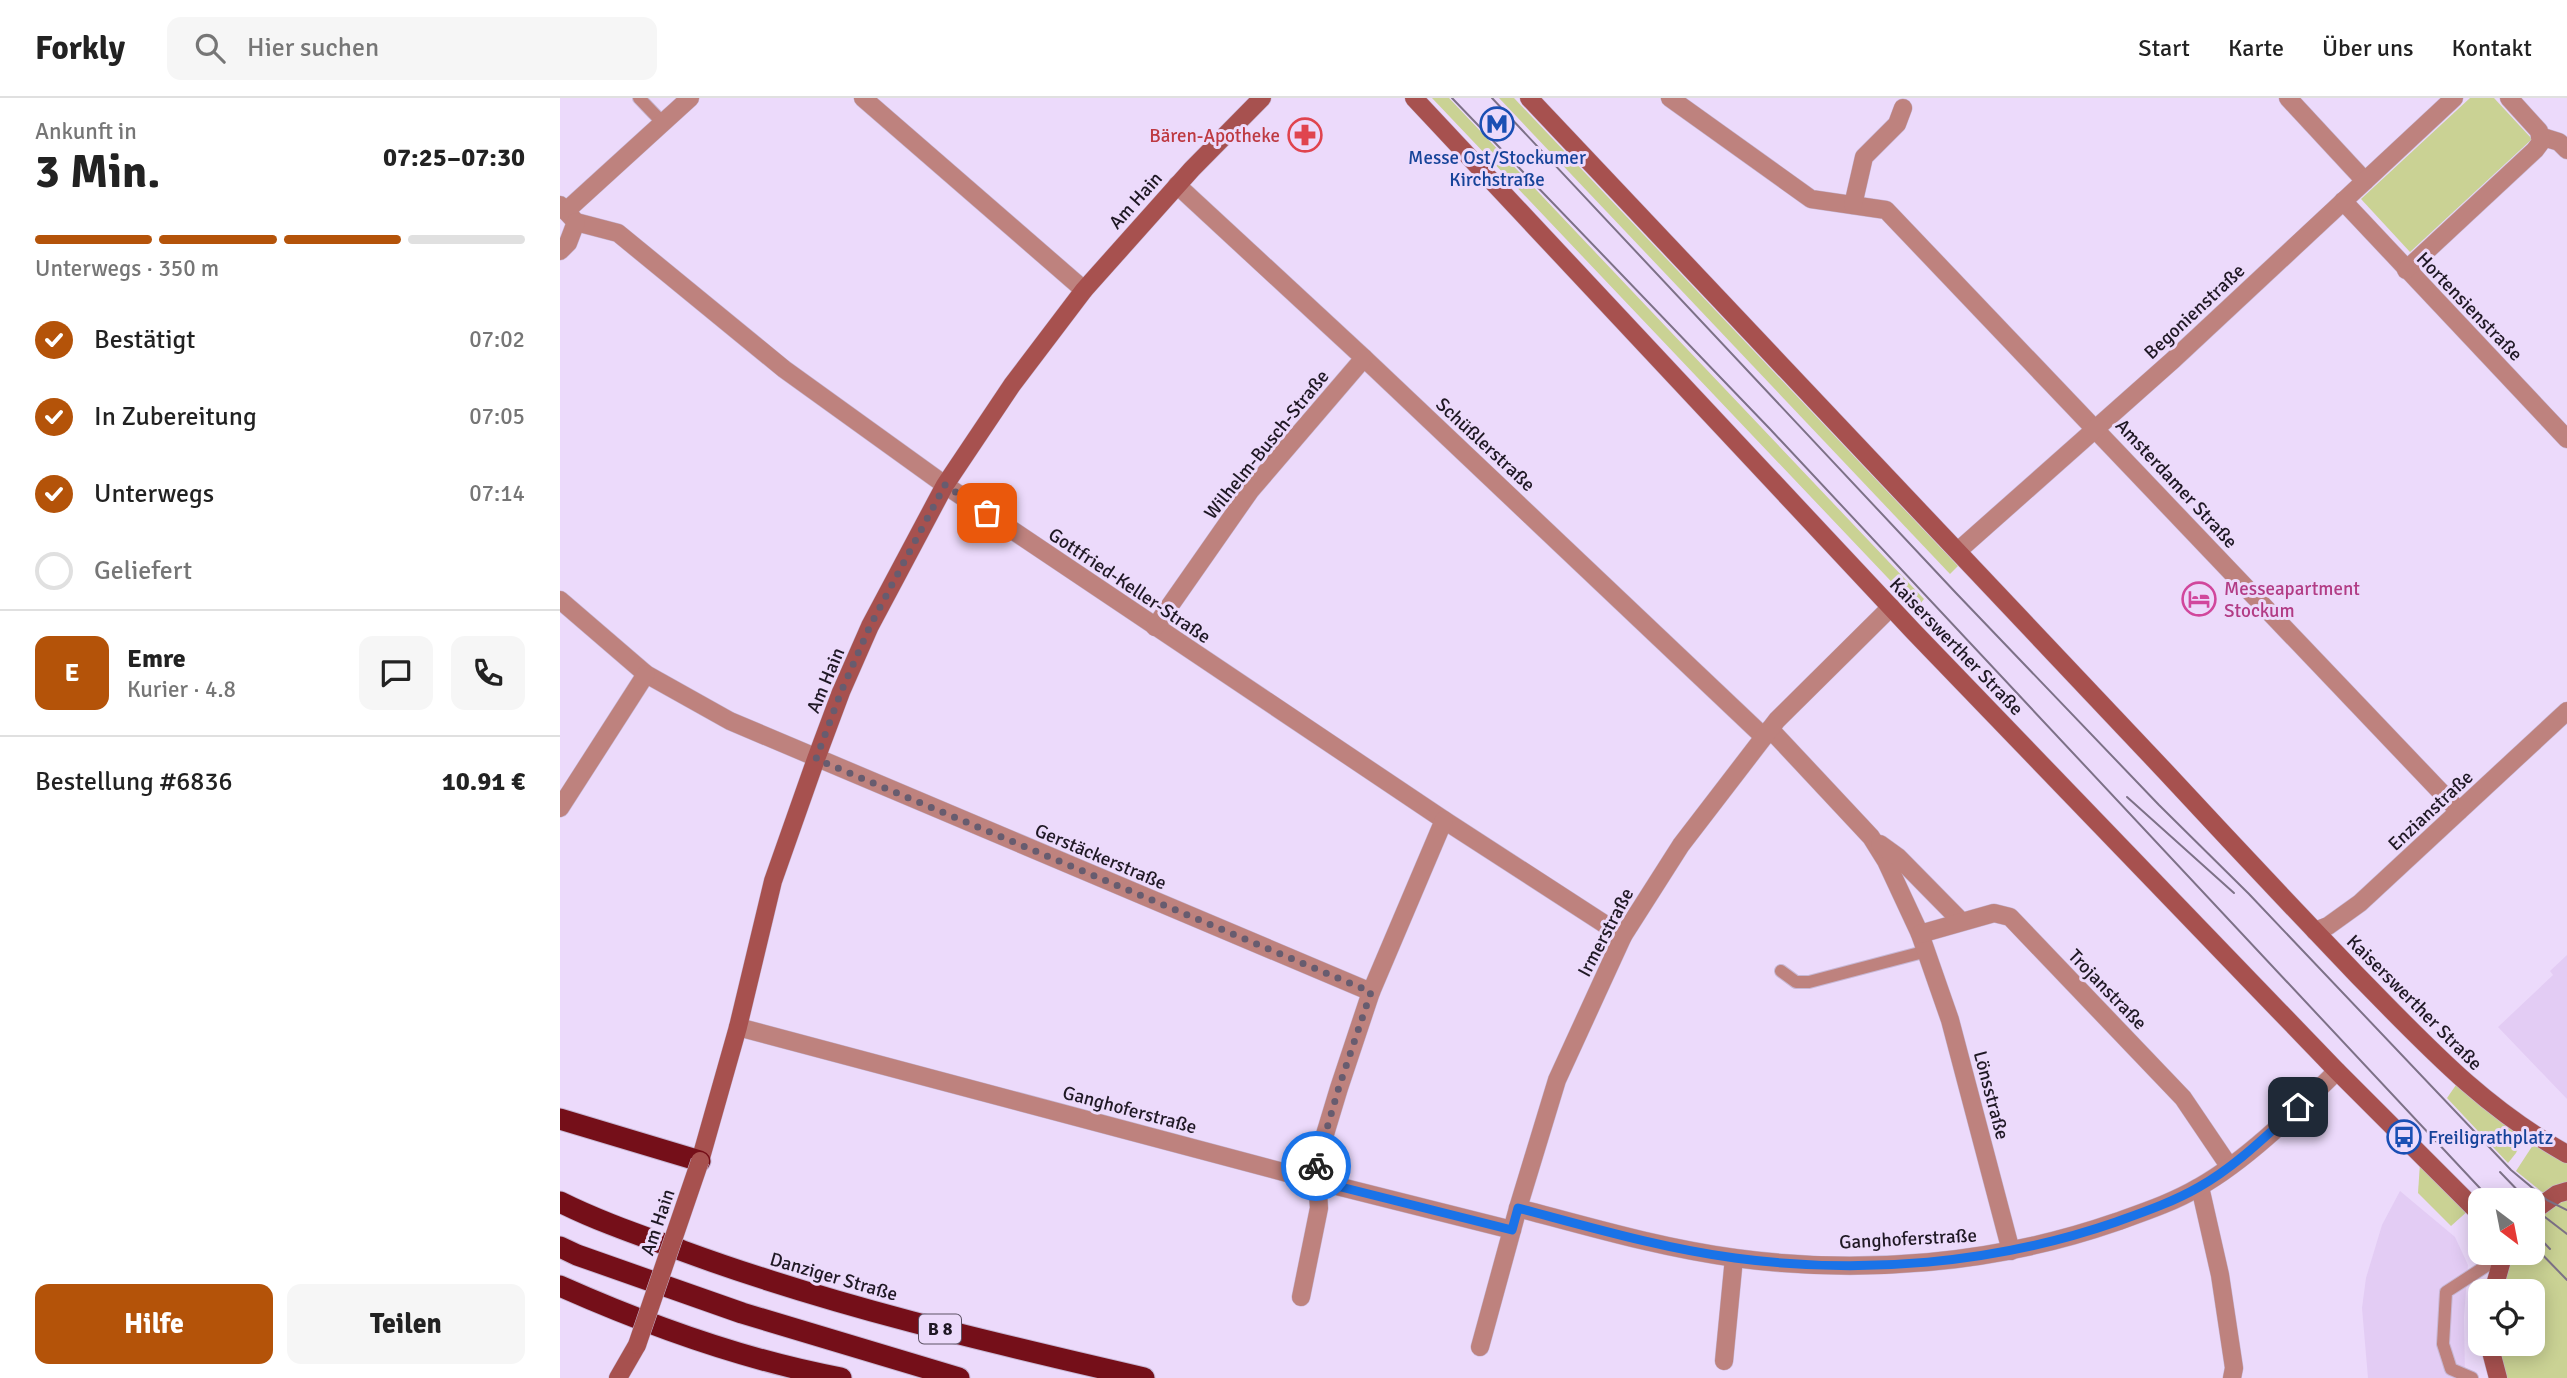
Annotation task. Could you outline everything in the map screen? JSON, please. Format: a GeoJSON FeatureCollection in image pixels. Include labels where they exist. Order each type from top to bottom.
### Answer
{"type":"FeatureCollection","features":[{"type":"Feature","properties":{"kind":"highway"},"geometry":{"type":"LineString","coordinates":[[560,1119],[700,1161]]}},
{"type":"Feature","properties":{"kind":"highway","name":"Danziger Straße"},"geometry":{"type":"LineString","coordinates":[[560,1202],[591,1217],[738,1271],[864,1310],[1144,1378]]}},
{"type":"Feature","properties":{"kind":"highway","name":"B 8"},"geometry":{"type":"LineString","coordinates":[[560,1247],[742,1313],[959,1378]]}},
{"type":"Feature","properties":{"kind":"highway"},"geometry":{"type":"LineString","coordinates":[[560,1286],[685,1336],[841,1378]]}},
{"type":"Feature","properties":{"kind":"street"},"geometry":{"type":"LineString","coordinates":[[560,251],[568,243],[567,212],[690,98]]}},
{"type":"Feature","properties":{"kind":"street"},"geometry":{"type":"LineString","coordinates":[[863,98],[1084,290]]}},
{"type":"Feature","properties":{"kind":"street","name":"Am Hain"},"geometry":{"type":"LineString","coordinates":[[618,1378],[637,1345],[700,1161],[738,1027],[773,881],[841,692],[870,626],[945,485],[1013,384],[1084,290],[1177,185],[1262,98]]}},
{"type":"Feature","properties":{"kind":"street","name":"Kaiserswerther Straße"},"geometry":{"type":"LineString","coordinates":[[1414,98],[1891,607],[2337,1071],[2468,1201]]}},
{"type":"Feature","properties":{"kind":"street","name":"Kaiserswerther Straße"},"geometry":{"type":"LineString","coordinates":[[1529,98],[2433,1054],[2478,1095],[2506,1116],[2567,1154]]}},
{"type":"Feature","properties":{"kind":"street","name":"Amsterdamer Straße"},"geometry":{"type":"LineString","coordinates":[[1671,98],[1811,199],[1886,210],[2459,811]]}},
{"type":"Feature","properties":{"kind":"street"},"geometry":{"type":"LineString","coordinates":[[2288,98],[2365,181]]}},
{"type":"Feature","properties":{"kind":"street","name":"Begonienstraße"},"geometry":{"type":"LineString","coordinates":[[1959,550],[2096,429],[2454,98]]}},
{"type":"Feature","properties":{"kind":"street"},"geometry":{"type":"LineString","coordinates":[[2406,270],[2541,142],[2533,125],[2509,98]]}},
{"type":"Feature","properties":{"kind":"street"},"geometry":{"type":"LineString","coordinates":[[1853,205],[1864,157],[1897,124],[1903,108]]}},
{"type":"Feature","properties":{"kind":"street"},"geometry":{"type":"LineString","coordinates":[[2540,136],[2559,142],[2567,150]]}},
{"type":"Feature","properties":{"kind":"street","name":"Schüßlerstraße"},"geometry":{"type":"LineString","coordinates":[[1177,185],[1767,733]]}},
{"type":"Feature","properties":{"kind":"street","name":"Hortensienstraße"},"geometry":{"type":"LineString","coordinates":[[2343,201],[2567,439]]}},
{"type":"Feature","properties":{"kind":"street","name":"Gottfried-Keller-Straße"},"geometry":{"type":"LineString","coordinates":[[567,212],[618,233],[784,369],[945,485],[1444,820],[1623,936]]}},
{"type":"Feature","properties":{"kind":"street","name":"Wilhelm-Busch-Straße"},"geometry":{"type":"LineString","coordinates":[[1155,627],[1250,491],[1364,358]]}},
{"type":"Feature","properties":{"kind":"street","name":"Gerstäckerstraße"},"geometry":{"type":"LineString","coordinates":[[560,600],[646,674],[730,721],[1371,992]]}},
{"type":"Feature","properties":{"kind":"street","name":"Irmerstraße"},"geometry":{"type":"LineString","coordinates":[[1480,1347],[1557,1080],[1623,936],[1681,845],[1767,733],[1891,607]]}},
{"type":"Feature","properties":{"kind":"street"},"geometry":{"type":"LineString","coordinates":[[560,808],[646,674]]}},
{"type":"Feature","properties":{"kind":"street","name":"Enzianstraße"},"geometry":{"type":"LineString","coordinates":[[2315,932],[2360,903],[2567,711]]}},
{"type":"Feature","properties":{"kind":"street","name":"Lönsstraße"},"geometry":{"type":"LineString","coordinates":[[1767,733],[1871,837],[1898,857],[1961,921]]}},
{"type":"Feature","properties":{"kind":"street"},"geometry":{"type":"LineString","coordinates":[[1301,1297],[1319,1208],[1316,1164],[1371,992],[1444,820]]}},
{"type":"Feature","properties":{"kind":"street","name":"Lönsstraße"},"geometry":{"type":"LineString","coordinates":[[1871,837],[1886,861],[1927,951],[1950,1020],[2011,1251]]}},
{"type":"Feature","properties":{"kind":"street","name":"Trojanstraße"},"geometry":{"type":"LineString","coordinates":[[1920,934],[1994,913],[2003,913],[2010,917],[2183,1098],[2229,1166]]}},
{"type":"Feature","properties":{"kind":"street","name":"Ganghoferstraße"},"geometry":{"type":"LineString","coordinates":[[738,1027],[1512,1230]]}},
{"type":"Feature","properties":{"kind":"street","name":"Ganghoferstraße"},"geometry":{"type":"LineString","coordinates":[[1518,1208],[1640,1240],[1734,1258],[1795,1263],[1872,1264],[1945,1261],[2011,1251],[2078,1235],[2145,1212],[2200,1187],[2258,1143],[2337,1071]]}},
{"type":"Feature","properties":{"kind":"street"},"geometry":{"type":"LineString","coordinates":[[2200,1187],[2220,1275],[2234,1368],[2232,1378]]}},
{"type":"Feature","properties":{"kind":"street"},"geometry":{"type":"LineString","coordinates":[[2545,1203],[2567,1191]]}},
{"type":"Feature","properties":{"kind":"street"},"geometry":{"type":"LineString","coordinates":[[1724,1361],[1734,1258]]}},
{"type":"Feature","properties":{"kind":"street"},"geometry":{"type":"LineString","coordinates":[[2492,1356],[2498,1378]]}},
{"type":"Feature","properties":{"kind":"lane"},"geometry":{"type":"LineString","coordinates":[[639,98],[663,123]]}},
{"type":"Feature","properties":{"kind":"lane"},"geometry":{"type":"LineString","coordinates":[[1782,971],[1796,982],[1809,982],[1927,951]]}},
{"type":"Feature","properties":{"kind":"lane"},"geometry":{"type":"LineString","coordinates":[[2472,1378],[2451,1369],[2443,1344],[2446,1292],[2486,1265]]}},
{"type":"Feature","properties":{"kind":"shaded area"},"geometry":{"type":"Polygon","coordinates":[[[2567,955],[2567,1099],[2498,1027],[2553,975],[2550,971],[2567,955]]]}},
{"type":"Feature","properties":{"kind":"shaded area"},"geometry":{"type":"Polygon","coordinates":[[[2400,1191],[2455,1237],[2468,1265],[2464,1317],[2465,1378],[2368,1378],[2362,1308],[2366,1278],[2382,1225],[2400,1191]]]}},
{"type":"Feature","properties":{"kind":"green space"},"geometry":{"type":"Polygon","coordinates":[[[1432,98],[1449,98],[1924,599],[1920,604],[1928,613],[1924,616],[1432,98]]]}},
{"type":"Feature","properties":{"kind":"green space"},"geometry":{"type":"Polygon","coordinates":[[[1499,98],[1514,98],[1958,566],[1950,574],[1499,98]]]}},
{"type":"Feature","properties":{"kind":"green space"},"geometry":{"type":"Polygon","coordinates":[[[2470,98],[2494,98],[2532,139],[2410,252],[2361,199],[2470,98]]]}},
{"type":"Feature","properties":{"kind":"green space"},"geometry":{"type":"Polygon","coordinates":[[[2456,1085],[2523,1137],[2508,1163],[2447,1098],[2456,1085]]]}},
{"type":"Feature","properties":{"kind":"green space"},"geometry":{"type":"Polygon","coordinates":[[[2533,1145],[2567,1161],[2567,1187],[2547,1196],[2545,1188],[2537,1188],[2516,1171],[2533,1145]]]}},
{"type":"Feature","properties":{"kind":"green space"},"geometry":{"type":"Polygon","coordinates":[[[2420,1163],[2468,1207],[2468,1211],[2451,1226],[2418,1193],[2420,1163]]]}},
{"type":"Feature","properties":{"kind":"green space","name":"Freiligrathplatz"},"geometry":{"type":"Polygon","coordinates":[[[2567,1196],[2567,1378],[2506,1378],[2500,1356],[2545,1356],[2545,1279],[2502,1279],[2507,1265],[2545,1265],[2545,1209],[2567,1196]]]}},
{"type":"Feature","properties":{"kind":"tram line"},"geometry":{"type":"LineString","coordinates":[[1452,98],[1770,429],[2480,1188]]}},
{"type":"Feature","properties":{"kind":"tram line"},"geometry":{"type":"LineString","coordinates":[[1492,98],[1956,593],[2159,805],[2249,894],[2511,1170],[2547,1200],[2567,1210]]}},
{"type":"Feature","properties":{"kind":"tram line"},"geometry":{"type":"LineString","coordinates":[[2127,797],[2234,893]]}},
{"type":"Feature","properties":{"kind":"tram line"},"geometry":{"type":"LineString","coordinates":[[2500,1172],[2515,1188]]}},
{"type":"Feature","properties":{"kind":"tram line"},"geometry":{"type":"LineString","coordinates":[[2545,1217],[2567,1234]]}},
{"type":"Feature","properties":{"kind":"tram line"},"geometry":{"type":"LineString","coordinates":[[2545,1244],[2550,1249]]}},
{"type":"Feature","properties":{"kind":"tram line"},"geometry":{"type":"LineString","coordinates":[[2545,1257],[2567,1280]]}},
{"type":"Feature","properties":{"kind":"way so far"},"geometry":{"type":"LineString","coordinates":[[987,513],[945,485],[870,626],[816,759],[1371,992],[1316,1166]]}},
{"type":"Feature","properties":{"kind":"place","name":"Messe Ost/Stockumer Kirchstraße"},"geometry":{"type":"Point","coordinates":[1497,124]}},
{"type":"Feature","properties":{"kind":"place","name":"Bären-Apotheke"},"geometry":{"type":"Point","coordinates":[1305,135]}},
{"type":"Feature","properties":{"kind":"place","name":"Messeapartment Stockum"},"geometry":{"type":"Point","coordinates":[2199,599]}},
{"type":"Feature","properties":{"kind":"place","name":"Freiligrathplatz"},"geometry":{"type":"Point","coordinates":[2404,1137]}},
{"type":"Feature","properties":{"kind":"route"},"geometry":{"type":"LineString","coordinates":[[1316,1166],[1317,1181],[1512,1230],[1518,1208],[1640,1240],[1734,1258],[1821,1264],[1945,1261],[2011,1251],[2078,1235],[2145,1212],[2200,1187],[2258,1143],[2298,1107]]}}]}
